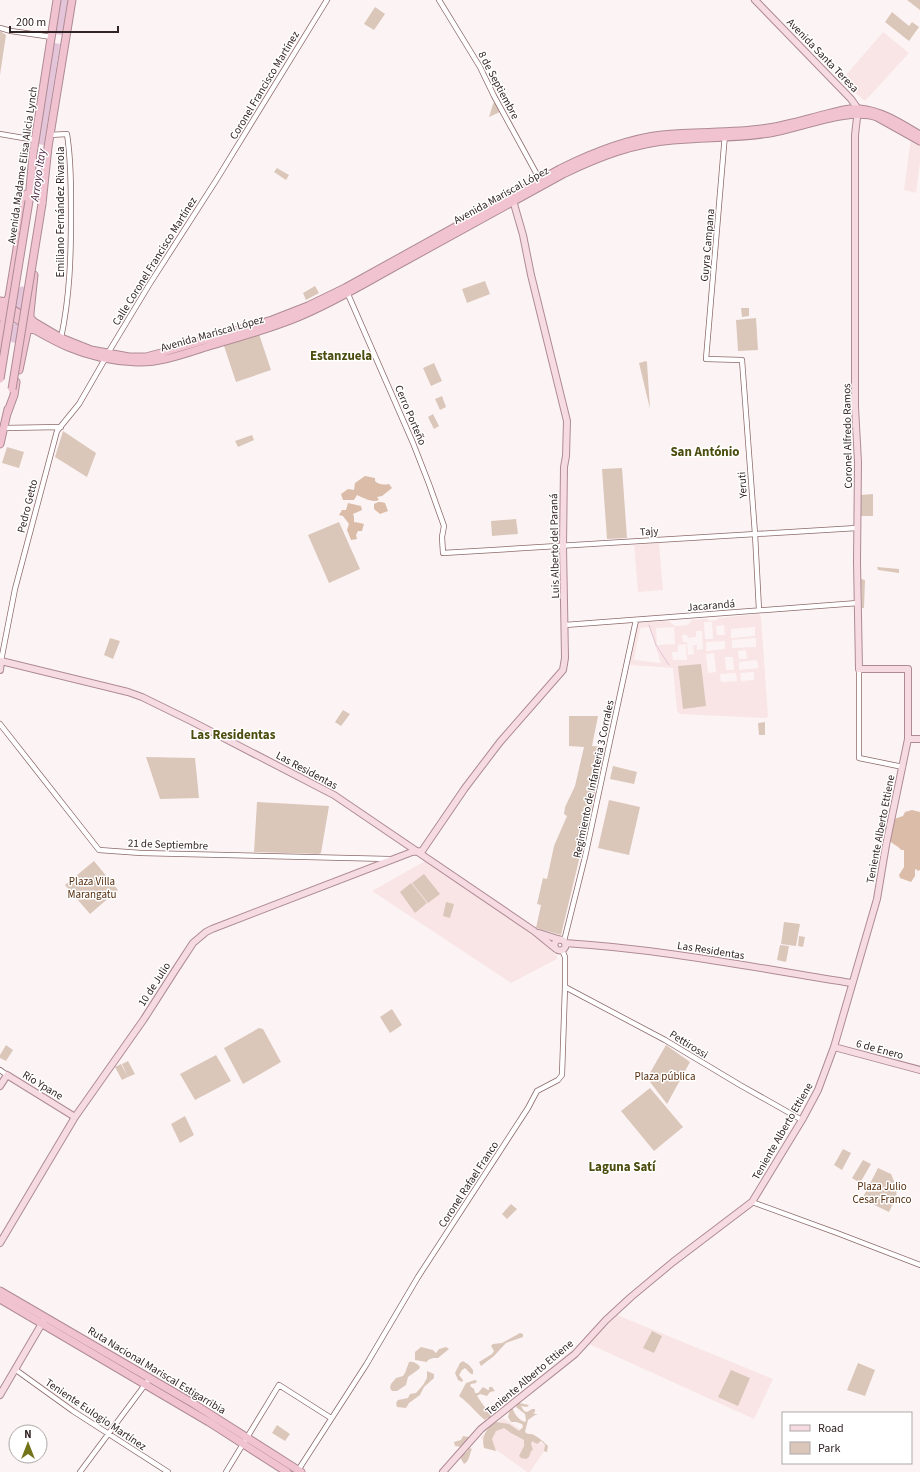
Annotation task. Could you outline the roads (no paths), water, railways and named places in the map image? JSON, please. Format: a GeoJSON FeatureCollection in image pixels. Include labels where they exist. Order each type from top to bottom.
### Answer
{"type":"FeatureCollection","features":[{"type":"Feature","properties":{"kind":"highway","name":"Avenida Madame Elisa Alicia Lynch"},"geometry":{"type":"LineString","coordinates":[[0,444],[12,389],[42,204],[50,135],[58,38],[58,0]]}},
{"type":"Feature","properties":{"kind":"highway","name":"Avenida Madame Elisa Alicia Lynch"},"geometry":{"type":"LineString","coordinates":[[0,379],[29,201],[35,140],[58,38],[72,0]]}},
{"type":"Feature","properties":{"kind":"highway","name":"Avenida Mariscal López"},"geometry":{"type":"LineString","coordinates":[[513,198],[540,180],[581,158],[611,147],[662,135],[770,133],[857,111],[877,112],[920,135]]}},
{"type":"Feature","properties":{"kind":"highway","name":"Avenida Mariscal López"},"geometry":{"type":"LineString","coordinates":[[857,111],[877,117],[920,141]]}},
{"type":"Feature","properties":{"kind":"highway","name":"Avenida Mariscal López"},"geometry":{"type":"LineString","coordinates":[[106,356],[139,362],[173,357],[262,330],[295,318],[513,198],[584,164],[617,151],[662,141],[725,134]]}},
{"type":"Feature","properties":{"kind":"highway"},"geometry":{"type":"LineString","coordinates":[[0,301],[6,302],[9,297],[33,154]]}},
{"type":"Feature","properties":{"kind":"highway"},"geometry":{"type":"LineString","coordinates":[[46,173],[46,197],[33,283],[30,314],[31,320],[35,327],[106,356]]}},
{"type":"Feature","properties":{"kind":"highway"},"geometry":{"type":"LineString","coordinates":[[0,301],[20,317],[65,346],[90,356],[106,356]]}},
{"type":"Feature","properties":{"kind":"highway"},"geometry":{"type":"LineString","coordinates":[[0,310],[20,317]]}},
{"type":"Feature","properties":{"kind":"highway"},"geometry":{"type":"LineString","coordinates":[[0,310],[4,320],[0,350]]}},
{"type":"Feature","properties":{"kind":"highway"},"geometry":{"type":"LineString","coordinates":[[7,414],[14,395],[25,336],[29,329],[35,327]]}},
{"type":"Feature","properties":{"kind":"highway","name":"Ruta Nacional Mariscal Estigarribia"},"geometry":{"type":"LineString","coordinates":[[0,1291],[150,1378],[247,1437],[299,1471]]}},
{"type":"Feature","properties":{"kind":"highway","name":"Ruta Nacional Mariscal Estigarribia"},"geometry":{"type":"LineString","coordinates":[[0,1299],[209,1422],[287,1472]]}},
{"type":"Feature","properties":{"kind":"main road","name":"Avenida Santa Teresa"},"geometry":{"type":"LineString","coordinates":[[755,0],[851,99],[857,111]]}},
{"type":"Feature","properties":{"kind":"main road","name":"Coronel Alfredo Ramos"},"geometry":{"type":"LineString","coordinates":[[857,111],[855,135],[855,408],[858,462],[857,528],[859,668]]}},
{"type":"Feature","properties":{"kind":"main road","name":"Luis Alberto del Paraná"},"geometry":{"type":"LineString","coordinates":[[418,852],[422,851],[465,788],[506,734],[563,670],[566,658],[563,546],[564,467],[566,456],[567,421],[513,198]]}},
{"type":"Feature","properties":{"kind":"main road","name":"Pedro Getto"},"geometry":{"type":"LineString","coordinates":[[0,670],[1,661]]}},
{"type":"Feature","properties":{"kind":"main road","name":"Las Residentas"},"geometry":{"type":"LineString","coordinates":[[1,661],[128,692],[142,697],[334,795],[534,931],[559,950]]}},
{"type":"Feature","properties":{"kind":"main road","name":"Teniente Alberto Ettiene"},"geometry":{"type":"LineString","coordinates":[[443,1472],[481,1429],[575,1354],[606,1320],[631,1297],[673,1262],[752,1202],[802,1120],[818,1090],[834,1046],[877,899],[908,739],[908,669],[859,668]]}},
{"type":"Feature","properties":{"kind":"main road"},"geometry":{"type":"LineString","coordinates":[[908,739],[920,739]]}},
{"type":"Feature","properties":{"kind":"main road","name":"10 de Julio"},"geometry":{"type":"LineString","coordinates":[[0,1243],[75,1117],[144,1019],[189,949],[200,937],[212,929],[412,852],[418,852]]}},
{"type":"Feature","properties":{"kind":"main road","name":"Las Residentas"},"geometry":{"type":"LineString","coordinates":[[534,931],[563,941],[686,956],[852,983]]}},
{"type":"Feature","properties":{"kind":"main road"},"geometry":{"type":"LineString","coordinates":[[557,940],[563,941],[566,946],[559,950],[555,944],[557,940]]}},
{"type":"Feature","properties":{"kind":"main road","name":"6 de Enero"},"geometry":{"type":"LineString","coordinates":[[834,1046],[920,1070]]}},
{"type":"Feature","properties":{"kind":"main road"},"geometry":{"type":"LineString","coordinates":[[0,1086],[7,1075]]}},
{"type":"Feature","properties":{"kind":"main road","name":"Río Ypane"},"geometry":{"type":"LineString","coordinates":[[7,1075],[75,1117]]}},
{"type":"Feature","properties":{"kind":"main road"},"geometry":{"type":"LineString","coordinates":[[0,1395],[46,1317]]}},
{"type":"Feature","properties":{"kind":"street","name":"Coronel Francisco Martínez"},"geometry":{"type":"LineString","coordinates":[[217,179],[327,0]]}},
{"type":"Feature","properties":{"kind":"street","name":"8 de Septiembre"},"geometry":{"type":"LineString","coordinates":[[439,0],[480,67],[494,96],[540,180]]}},
{"type":"Feature","properties":{"kind":"street"},"geometry":{"type":"LineString","coordinates":[[0,28],[58,38]]}},
{"type":"Feature","properties":{"kind":"street"},"geometry":{"type":"LineString","coordinates":[[0,134],[35,140]]}},
{"type":"Feature","properties":{"kind":"street","name":"Emiliano Fernández Rivarola"},"geometry":{"type":"LineString","coordinates":[[50,135],[67,134],[70,158],[71,250],[69,290],[61,338]]}},
{"type":"Feature","properties":{"kind":"street","name":"Guyra Campana"},"geometry":{"type":"LineString","coordinates":[[725,134],[706,359],[742,360]]}},
{"type":"Feature","properties":{"kind":"street","name":"Calle Coronel Francisco Martínez"},"geometry":{"type":"LineString","coordinates":[[106,356],[149,285],[217,179]]}},
{"type":"Feature","properties":{"kind":"street","name":"Cerro Porteño"},"geometry":{"type":"LineString","coordinates":[[346,290],[413,443],[429,484],[444,526],[442,537],[443,553]]}},
{"type":"Feature","properties":{"kind":"street","name":"Pedro Getto"},"geometry":{"type":"LineString","coordinates":[[1,661],[15,589],[57,431],[79,404],[106,356]]}},
{"type":"Feature","properties":{"kind":"street","name":"Yeruti"},"geometry":{"type":"LineString","coordinates":[[742,360],[759,610]]}},
{"type":"Feature","properties":{"kind":"street"},"geometry":{"type":"LineString","coordinates":[[4,428],[61,427]]}},
{"type":"Feature","properties":{"kind":"street","name":"Tajy"},"geometry":{"type":"LineString","coordinates":[[443,553],[857,528]]}},
{"type":"Feature","properties":{"kind":"street","name":"Jacarandá"},"geometry":{"type":"LineString","coordinates":[[565,626],[858,603]]}},
{"type":"Feature","properties":{"kind":"street","name":"Regimiento de Infanteria 3 Corrales"},"geometry":{"type":"LineString","coordinates":[[563,941],[585,856],[636,620]]}},
{"type":"Feature","properties":{"kind":"street","name":"Coronel Alfredo Ramos"},"geometry":{"type":"LineString","coordinates":[[859,668],[859,758],[902,767]]}},
{"type":"Feature","properties":{"kind":"street","name":"21 de Septiembre"},"geometry":{"type":"LineString","coordinates":[[1,726],[99,850],[141,853],[393,860]]}},
{"type":"Feature","properties":{"kind":"street","name":"Coronel Rafael Franco"},"geometry":{"type":"LineString","coordinates":[[331,1418],[366,1365],[422,1271],[528,1108],[537,1091],[558,1080],[562,1075],[565,957],[559,950]]}},
{"type":"Feature","properties":{"kind":"street","name":"Pettirossi"},"geometry":{"type":"LineString","coordinates":[[565,987],[665,1040],[720,1074],[802,1120]]}},
{"type":"Feature","properties":{"kind":"street","name":"Río Ypane"},"geometry":{"type":"LineString","coordinates":[[0,1070],[7,1075]]}},
{"type":"Feature","properties":{"kind":"street"},"geometry":{"type":"LineString","coordinates":[[752,1202],[920,1265]]}},
{"type":"Feature","properties":{"kind":"street","name":"Teniente Eulogio Martínez"},"geometry":{"type":"LineString","coordinates":[[16,1370],[108,1435],[168,1472]]}},
{"type":"Feature","properties":{"kind":"street"},"geometry":{"type":"LineString","coordinates":[[80,1472],[150,1378]]}},
{"type":"Feature","properties":{"kind":"street"},"geometry":{"type":"LineString","coordinates":[[226,1472],[279,1385],[331,1418],[299,1471]]}},
{"type":"Feature","properties":{"kind":"waterway","name":"Arroyo Itay"},"geometry":{"type":"LineString","coordinates":[[19,306],[22,290]]}},
{"type":"Feature","properties":{"kind":"waterway","name":"Arroyo Itay"},"geometry":{"type":"LineString","coordinates":[[14,339],[15,327]]}},
{"type":"Feature","properties":{"kind":"waterway"},"geometry":{"type":"LineString","coordinates":[[649,625],[656,645],[669,665]]}},
{"type":"Feature","properties":{"kind":"district","name":"Estanzuela"},"geometry":{"type":"Point","coordinates":[341,355]}},
{"type":"Feature","properties":{"kind":"district","name":"San António"},"geometry":{"type":"Point","coordinates":[705,451]}},
{"type":"Feature","properties":{"kind":"district","name":"Las Residentas"},"geometry":{"type":"Point","coordinates":[233,734]}},
{"type":"Feature","properties":{"kind":"district","name":"Laguna Satí"},"geometry":{"type":"Point","coordinates":[622,1166]}},
{"type":"Feature","properties":{"kind":"park label","name":"Plaza Villa Marangatu"},"geometry":{"type":"Point","coordinates":[92,887]}},
{"type":"Feature","properties":{"kind":"park label","name":"Plaza pública"},"geometry":{"type":"Point","coordinates":[665,1076]}},
{"type":"Feature","properties":{"kind":"park label","name":"Plaza Julio Cesar Franco"},"geometry":{"type":"Point","coordinates":[882,1192]}}]}
